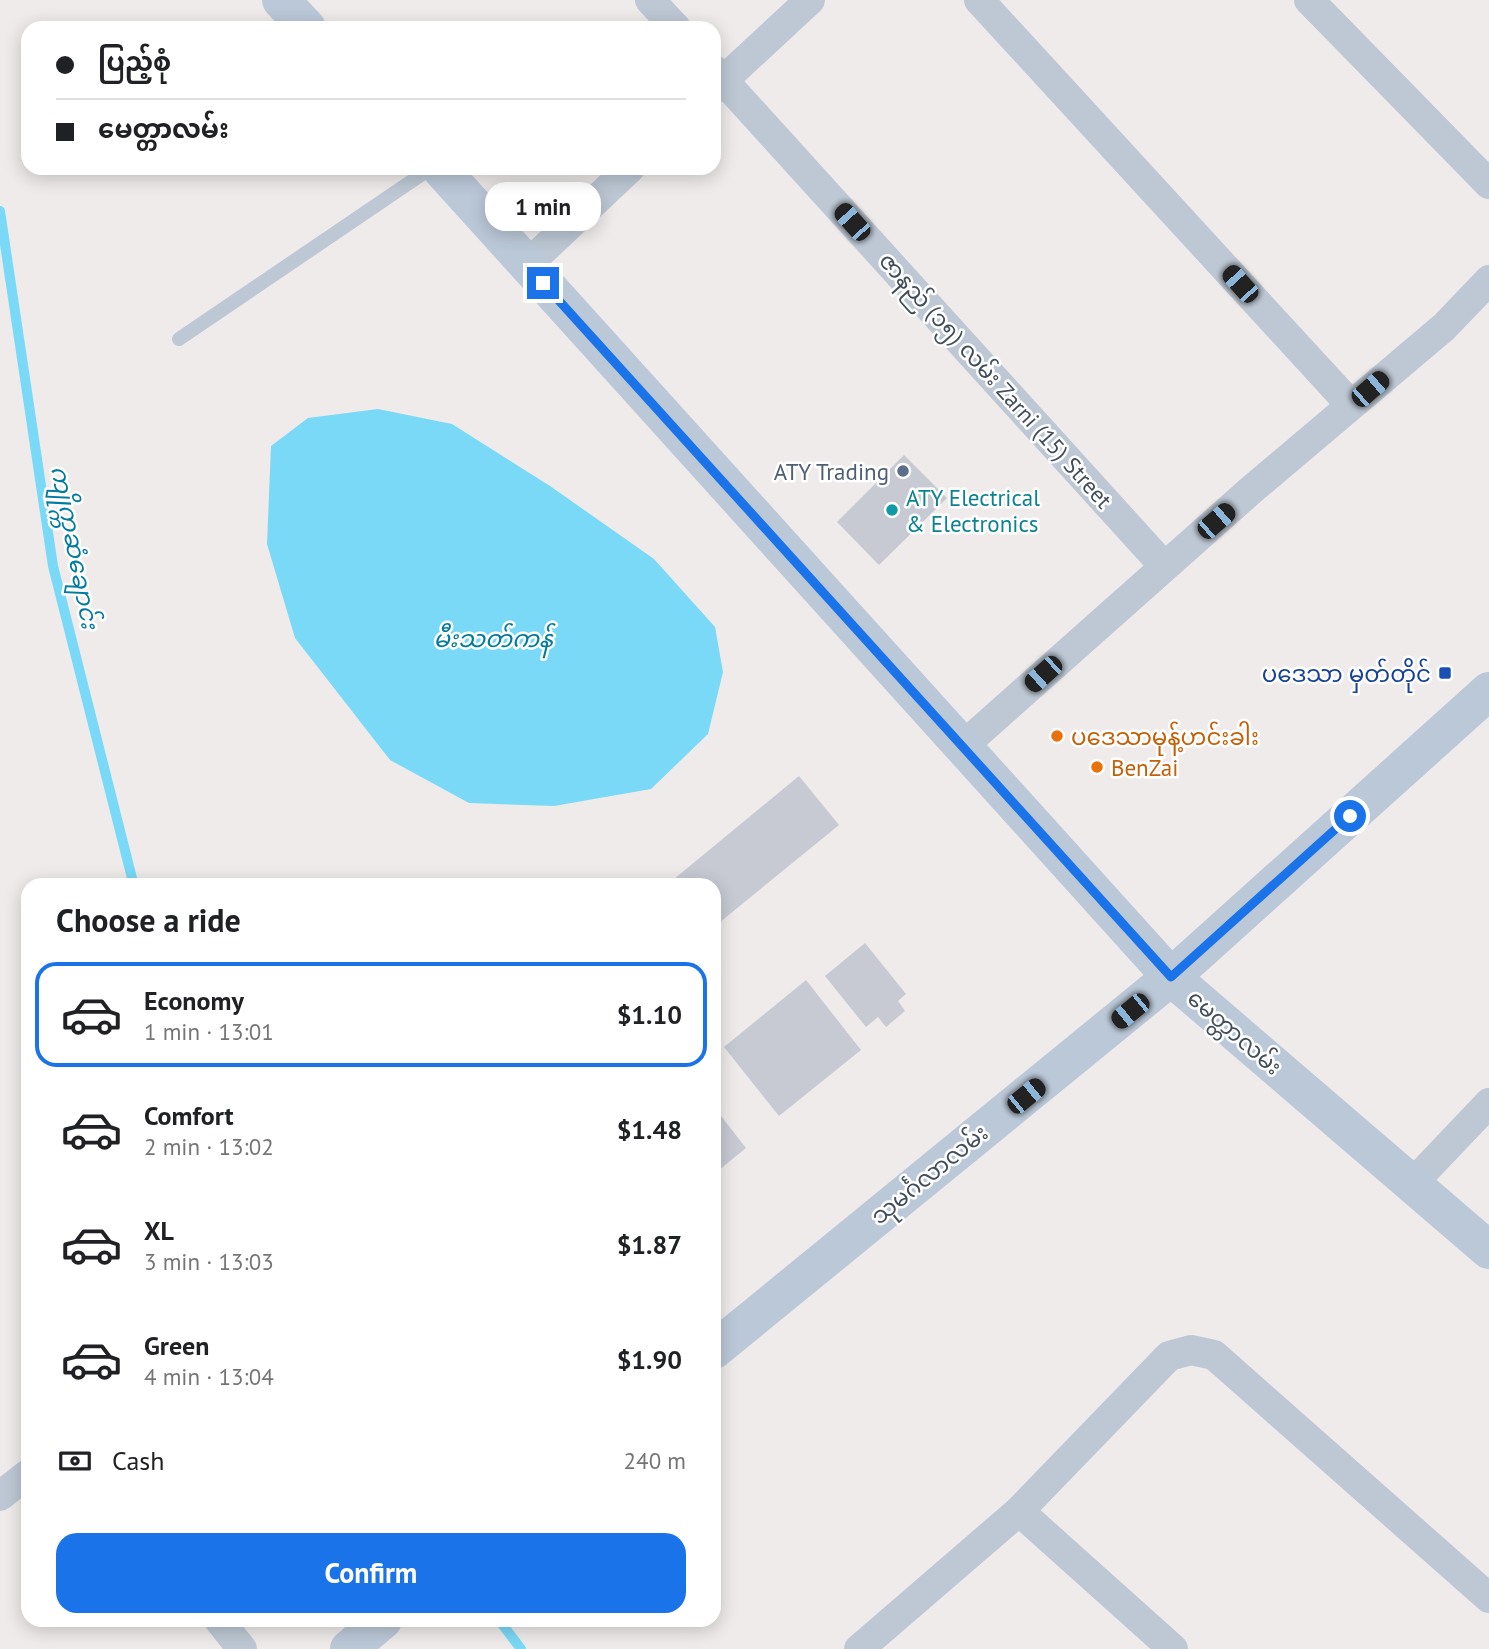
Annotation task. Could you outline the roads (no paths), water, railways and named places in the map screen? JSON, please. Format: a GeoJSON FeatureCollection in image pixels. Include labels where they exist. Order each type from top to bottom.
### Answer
{"type":"FeatureCollection","features":[{"type":"Feature","properties":{"kind":"main road"},"geometry":{"type":"LineString","coordinates":[[281,0],[300,21]]}},
{"type":"Feature","properties":{"kind":"main road","name":"မေတ္တာလမ်း"},"geometry":{"type":"LineString","coordinates":[[446,175],[1171,977],[1489,1250]]}},
{"type":"Feature","properties":{"kind":"main road","name":"သုမင်္ဂလာလမ်း"},"geometry":{"type":"LineString","coordinates":[[721,1344],[1171,977],[1489,691]]}},
{"type":"Feature","properties":{"kind":"main road"},"geometry":{"type":"LineString","coordinates":[[349,1649],[375,1627]]}},
{"type":"Feature","properties":{"kind":"street"},"geometry":{"type":"LineString","coordinates":[[650,0],[670,21]]}},
{"type":"Feature","properties":{"kind":"street"},"geometry":{"type":"LineString","coordinates":[[721,77],[810,0]]}},
{"type":"Feature","properties":{"kind":"street"},"geometry":{"type":"LineString","coordinates":[[979,0],[1352,405]]}},
{"type":"Feature","properties":{"kind":"street"},"geometry":{"type":"LineString","coordinates":[[1309,0],[1489,184]]}},
{"type":"Feature","properties":{"kind":"street","name":"ဇာနည် (၁၅) လမ်း Zarni (15) Street"},"geometry":{"type":"LineString","coordinates":[[721,84],[1164,566]]}},
{"type":"Feature","properties":{"kind":"street"},"geometry":{"type":"LineString","coordinates":[[527,265],[623,175]]}},
{"type":"Feature","properties":{"kind":"street"},"geometry":{"type":"LineString","coordinates":[[963,746],[1164,566],[1444,327],[1489,280]]}},
{"type":"Feature","properties":{"kind":"street"},"geometry":{"type":"LineString","coordinates":[[1412,1184],[1489,1103]]}},
{"type":"Feature","properties":{"kind":"street"},"geometry":{"type":"LineString","coordinates":[[859,1649],[1019,1511],[1169,1356],[1191,1350],[1214,1355],[1489,1598]]}},
{"type":"Feature","properties":{"kind":"street"},"geometry":{"type":"LineString","coordinates":[[0,1496],[21,1480]]}},
{"type":"Feature","properties":{"kind":"street"},"geometry":{"type":"LineString","coordinates":[[1019,1511],[1173,1649]]}},
{"type":"Feature","properties":{"kind":"street"},"geometry":{"type":"LineString","coordinates":[[225,1627],[242,1649]]}},
{"type":"Feature","properties":{"kind":"lane"},"geometry":{"type":"LineString","coordinates":[[179,339],[421,175]]}},
{"type":"Feature","properties":{"kind":"water","name":"မီးသတ်ကန်"},"geometry":{"type":"Polygon","coordinates":[[[378,409],[452,424],[550,486],[654,559],[715,627],[723,672],[708,734],[651,789],[554,806],[469,803],[390,760],[295,638],[267,544],[271,446],[308,418],[378,409]]]}},
{"type":"Feature","properties":{"kind":"waterway","name":"ကျိုက္ကဆံချောင်း"},"geometry":{"type":"LineString","coordinates":[[0,211],[53,566],[132,878]]}},
{"type":"Feature","properties":{"kind":"waterway","name":"ကျိုက္ကဆံချောင်း"},"geometry":{"type":"LineString","coordinates":[[504,1627],[521,1649]]}},
{"type":"Feature","properties":{"kind":"place","name":"ATY Trading"},"geometry":{"type":"Point","coordinates":[903,471]}},
{"type":"Feature","properties":{"kind":"place","name":"ATY Electrical & Electronics"},"geometry":{"type":"Point","coordinates":[892,510]}},
{"type":"Feature","properties":{"kind":"place","name":"ပဒေသာ မှတ်တိုင်"},"geometry":{"type":"Point","coordinates":[1445,673]}},
{"type":"Feature","properties":{"kind":"place","name":"ပဒေသာမုန့်ဟင်းခါး"},"geometry":{"type":"Point","coordinates":[1057,736]}},
{"type":"Feature","properties":{"kind":"place","name":"BenZai"},"geometry":{"type":"Point","coordinates":[1097,767]}}]}
